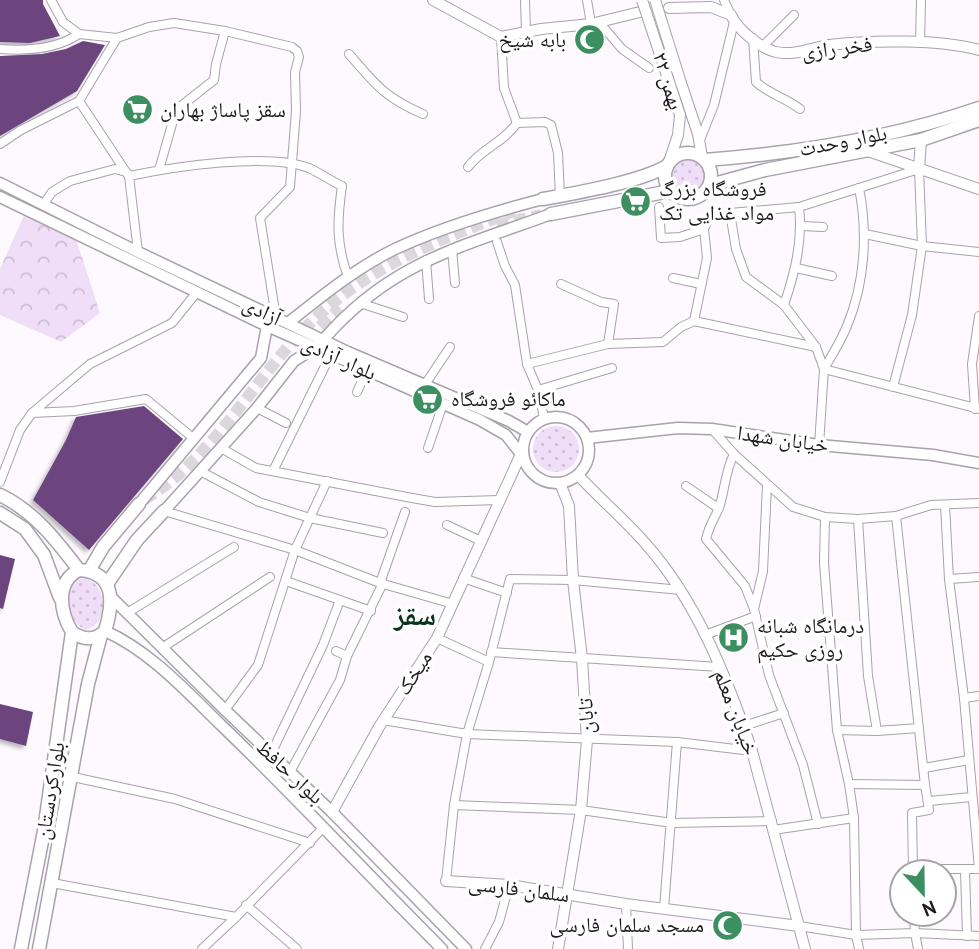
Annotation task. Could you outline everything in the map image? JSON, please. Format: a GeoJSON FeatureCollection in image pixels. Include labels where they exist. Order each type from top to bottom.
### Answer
{"type":"FeatureCollection","features":[{"type":"Feature","properties":{"kind":"main road","name":"بلوار وحدت"},"geometry":{"type":"LineString","coordinates":[[703,158],[784,152],[944,120],[979,108]]}},
{"type":"Feature","properties":{"kind":"main road","name":"بلوار وحدت"},"geometry":{"type":"LineString","coordinates":[[710,185],[765,170],[921,139],[979,120]]}},
{"type":"Feature","properties":{"kind":"main road"},"geometry":{"type":"LineString","coordinates":[[288,323],[348,277],[406,245],[493,212],[658,172],[668,164],[681,154],[695,154],[703,158],[712,174],[710,185],[701,195],[681,198],[670,191],[665,181],[668,164]]}},
{"type":"Feature","properties":{"kind":"main road","name":"آزادی"},"geometry":{"type":"LineString","coordinates":[[0,183],[276,317],[320,343],[509,421],[528,432]]}},
{"type":"Feature","properties":{"kind":"main road"},"geometry":{"type":"LineString","coordinates":[[107,583],[137,540],[257,408],[294,360],[320,343],[360,303],[391,279],[452,249],[551,214],[670,191]]}},
{"type":"Feature","properties":{"kind":"main road","name":"بلوار آزادی"},"geometry":{"type":"LineString","coordinates":[[0,197],[267,326],[320,343],[331,354],[480,420],[506,435],[522,454]]}},
{"type":"Feature","properties":{"kind":"main road"},"geometry":{"type":"LineString","coordinates":[[63,604],[65,583],[70,575],[84,570],[261,358],[267,326]]}},
{"type":"Feature","properties":{"kind":"main road"},"geometry":{"type":"LineString","coordinates":[[565,417],[582,429],[587,438],[588,458],[578,475],[560,483],[550,483],[532,473],[522,454],[528,432],[544,418],[565,417]]}},
{"type":"Feature","properties":{"kind":"main road","name":"خیابان شهدا"},"geometry":{"type":"LineString","coordinates":[[587,438],[678,428],[712,429],[819,445],[933,455],[979,463]]}},
{"type":"Feature","properties":{"kind":"main road"},"geometry":{"type":"LineString","coordinates":[[0,495],[17,503],[41,523],[84,570],[107,583],[112,598],[103,633],[92,639],[72,632],[44,555],[26,529],[0,513]]}},
{"type":"Feature","properties":{"kind":"main road","name":"بلوار حافظ"},"geometry":{"type":"LineString","coordinates":[[112,598],[332,812],[466,949]]}},
{"type":"Feature","properties":{"kind":"main road","name":"بلوارکردستان"},"geometry":{"type":"LineString","coordinates":[[21,949],[44,831],[72,632]]}},
{"type":"Feature","properties":{"kind":"main road","name":"بلوار حافظ"},"geometry":{"type":"LineString","coordinates":[[103,633],[122,639],[170,676],[442,949]]}},
{"type":"Feature","properties":{"kind":"main road","name":"بلوارکردستان"},"geometry":{"type":"LineString","coordinates":[[39,949],[91,672],[103,633]]}},
{"type":"Feature","properties":{"kind":"main road"},"geometry":{"type":"LineString","coordinates":[[69,664],[84,664],[91,672]]}},
{"type":"Feature","properties":{"kind":"street"},"geometry":{"type":"LineString","coordinates":[[51,0],[63,22],[79,34],[117,38],[149,27],[174,23],[225,31],[292,47],[297,51],[299,57],[295,72],[290,187],[260,218],[276,317]]}},
{"type":"Feature","properties":{"kind":"street"},"geometry":{"type":"LineString","coordinates":[[433,0],[501,37],[526,31],[595,23],[644,11]]}},
{"type":"Feature","properties":{"kind":"street"},"geometry":{"type":"LineString","coordinates":[[525,0],[526,31]]}},
{"type":"Feature","properties":{"kind":"street"},"geometry":{"type":"LineString","coordinates":[[587,0],[595,23],[622,49],[649,68]]}},
{"type":"Feature","properties":{"kind":"street","name":"۲۲ بهمن"},"geometry":{"type":"LineString","coordinates":[[642,0],[680,115],[678,135],[668,164]]}},
{"type":"Feature","properties":{"kind":"street","name":"۲۲ بهمن"},"geometry":{"type":"LineString","coordinates":[[654,0],[703,158]]}},
{"type":"Feature","properties":{"kind":"street"},"geometry":{"type":"LineString","coordinates":[[699,141],[714,105],[733,18],[724,0]]}},
{"type":"Feature","properties":{"kind":"street"},"geometry":{"type":"LineString","coordinates":[[920,0],[920,43]]}},
{"type":"Feature","properties":{"kind":"street","name":"فخر رازی"},"geometry":{"type":"LineString","coordinates":[[669,8],[712,7],[733,18],[763,46],[793,54],[828,45],[920,43],[979,50]]}},
{"type":"Feature","properties":{"kind":"street"},"geometry":{"type":"LineString","coordinates":[[763,46],[794,15]]}},
{"type":"Feature","properties":{"kind":"street"},"geometry":{"type":"LineString","coordinates":[[159,170],[176,110],[214,80],[225,31]]}},
{"type":"Feature","properties":{"kind":"street"},"geometry":{"type":"LineString","coordinates":[[0,49],[19,50],[65,43],[79,34]]}},
{"type":"Feature","properties":{"kind":"street"},"geometry":{"type":"LineString","coordinates":[[501,37],[505,89],[517,123]]}},
{"type":"Feature","properties":{"kind":"street"},"geometry":{"type":"LineString","coordinates":[[0,144],[21,130],[79,101],[117,38]]}},
{"type":"Feature","properties":{"kind":"street"},"geometry":{"type":"LineString","coordinates":[[754,38],[756,82],[800,109]]}},
{"type":"Feature","properties":{"kind":"street"},"geometry":{"type":"LineString","coordinates":[[349,54],[382,92],[397,103],[423,114]]}},
{"type":"Feature","properties":{"kind":"street"},"geometry":{"type":"LineString","coordinates":[[79,101],[128,174],[138,252]]}},
{"type":"Feature","properties":{"kind":"street"},"geometry":{"type":"LineString","coordinates":[[468,167],[474,158],[499,143],[517,123],[544,122],[551,125],[558,153],[560,196]]}},
{"type":"Feature","properties":{"kind":"street"},"geometry":{"type":"LineString","coordinates":[[893,387],[912,315],[922,246],[919,169],[921,139]]}},
{"type":"Feature","properties":{"kind":"street"},"geometry":{"type":"LineString","coordinates":[[868,151],[979,189]]}},
{"type":"Feature","properties":{"kind":"street"},"geometry":{"type":"LineString","coordinates":[[43,205],[52,192],[70,181],[116,169],[128,174],[259,160],[308,168],[342,186],[337,219],[340,254],[348,277]]}},
{"type":"Feature","properties":{"kind":"street"},"geometry":{"type":"LineString","coordinates":[[694,321],[707,258],[704,229],[712,211],[730,213],[799,207],[919,169]]}},
{"type":"Feature","properties":{"kind":"street"},"geometry":{"type":"LineString","coordinates":[[824,369],[848,325],[861,278],[865,234],[859,188]]}},
{"type":"Feature","properties":{"kind":"street"},"geometry":{"type":"LineString","coordinates":[[659,207],[661,238],[704,229]]}},
{"type":"Feature","properties":{"kind":"street"},"geometry":{"type":"LineString","coordinates":[[784,305],[796,268],[801,226],[799,207]]}},
{"type":"Feature","properties":{"kind":"street"},"geometry":{"type":"LineString","coordinates":[[730,213],[736,249],[746,277],[784,305],[816,347],[824,369],[819,445]]}},
{"type":"Feature","properties":{"kind":"street"},"geometry":{"type":"LineString","coordinates":[[801,226],[823,227]]}},
{"type":"Feature","properties":{"kind":"street"},"geometry":{"type":"LineString","coordinates":[[865,234],[922,246],[979,253]]}},
{"type":"Feature","properties":{"kind":"street"},"geometry":{"type":"LineString","coordinates":[[496,242],[514,285],[527,364],[538,390],[544,418]]}},
{"type":"Feature","properties":{"kind":"street"},"geometry":{"type":"LineString","coordinates":[[452,249],[456,283]]}},
{"type":"Feature","properties":{"kind":"street"},"geometry":{"type":"LineString","coordinates":[[426,260],[429,299]]}},
{"type":"Feature","properties":{"kind":"street"},"geometry":{"type":"LineString","coordinates":[[796,268],[832,276]]}},
{"type":"Feature","properties":{"kind":"street"},"geometry":{"type":"LineString","coordinates":[[673,278],[701,284]]}},
{"type":"Feature","properties":{"kind":"street"},"geometry":{"type":"LineString","coordinates":[[561,284],[601,302],[614,304],[608,344]]}},
{"type":"Feature","properties":{"kind":"street"},"geometry":{"type":"LineString","coordinates":[[0,482],[20,430],[32,413],[90,364],[172,323],[197,292]]}},
{"type":"Feature","properties":{"kind":"street"},"geometry":{"type":"LineString","coordinates":[[360,303],[403,317]]}},
{"type":"Feature","properties":{"kind":"street"},"geometry":{"type":"LineString","coordinates":[[824,369],[977,409],[972,364],[979,316]]}},
{"type":"Feature","properties":{"kind":"street"},"geometry":{"type":"LineString","coordinates":[[527,364],[608,344],[663,342],[681,327],[694,321],[816,347]]}},
{"type":"Feature","properties":{"kind":"street"},"geometry":{"type":"LineString","coordinates":[[424,386],[450,347]]}},
{"type":"Feature","properties":{"kind":"street"},"geometry":{"type":"LineString","coordinates":[[272,471],[331,354]]}},
{"type":"Feature","properties":{"kind":"street"},"geometry":{"type":"LineString","coordinates":[[538,390],[612,368]]}},
{"type":"Feature","properties":{"kind":"street"},"geometry":{"type":"LineString","coordinates":[[357,392],[367,370]]}},
{"type":"Feature","properties":{"kind":"street"},"geometry":{"type":"LineString","coordinates":[[32,413],[74,411],[146,399],[193,438]]}},
{"type":"Feature","properties":{"kind":"street"},"geometry":{"type":"LineString","coordinates":[[428,447],[443,404]]}},
{"type":"Feature","properties":{"kind":"street"},"geometry":{"type":"LineString","coordinates":[[257,408],[286,423]]}},
{"type":"Feature","properties":{"kind":"street"},"geometry":{"type":"LineString","coordinates":[[712,429],[734,454],[793,507],[825,517],[858,519],[897,516],[931,505],[979,503]]}},
{"type":"Feature","properties":{"kind":"street"},"geometry":{"type":"LineString","coordinates":[[221,448],[256,468],[435,502],[499,500]]}},
{"type":"Feature","properties":{"kind":"street","name":"میخک"},"geometry":{"type":"LineString","coordinates":[[332,812],[383,720],[437,638],[522,454]]}},
{"type":"Feature","properties":{"kind":"street"},"geometry":{"type":"LineString","coordinates":[[734,454],[706,538],[745,586],[755,613],[769,676],[803,765],[818,824]]}},
{"type":"Feature","properties":{"kind":"street"},"geometry":{"type":"LineString","coordinates":[[200,471],[259,502],[310,518],[383,533]]}},
{"type":"Feature","properties":{"kind":"street","name":"خیابان معلم"},"geometry":{"type":"LineString","coordinates":[[578,475],[646,543],[681,590],[705,635],[752,751],[805,949]]}},
{"type":"Feature","properties":{"kind":"street"},"geometry":{"type":"LineString","coordinates":[[225,710],[258,664],[295,550],[327,481]]}},
{"type":"Feature","properties":{"kind":"street","name":"تابان"},"geometry":{"type":"LineString","coordinates":[[558,949],[581,810],[587,740],[569,506],[560,483]]}},
{"type":"Feature","properties":{"kind":"street"},"geometry":{"type":"LineString","coordinates":[[755,613],[764,571],[767,485]]}},
{"type":"Feature","properties":{"kind":"street"},"geometry":{"type":"LineString","coordinates":[[686,486],[718,508]]}},
{"type":"Feature","properties":{"kind":"street"},"geometry":{"type":"LineString","coordinates":[[945,505],[949,579],[969,760],[974,770],[972,797],[976,808],[979,869],[958,870]]}},
{"type":"Feature","properties":{"kind":"street"},"geometry":{"type":"LineString","coordinates":[[164,511],[295,550],[381,583],[453,604]]}},
{"type":"Feature","properties":{"kind":"street"},"geometry":{"type":"LineString","coordinates":[[290,772],[340,680],[347,656],[371,611],[405,512]]}},
{"type":"Feature","properties":{"kind":"street"},"geometry":{"type":"LineString","coordinates":[[897,516],[925,785],[929,801],[929,810],[912,813],[913,858]]}},
{"type":"Feature","properties":{"kind":"street"},"geometry":{"type":"LineString","coordinates":[[825,517],[824,564],[837,730],[849,784],[853,818],[856,934],[859,949]]}},
{"type":"Feature","properties":{"kind":"street"},"geometry":{"type":"LineString","coordinates":[[858,519],[868,676],[877,731]]}},
{"type":"Feature","properties":{"kind":"street"},"geometry":{"type":"LineString","coordinates":[[447,525],[481,541]]}},
{"type":"Feature","properties":{"kind":"street"},"geometry":{"type":"LineString","coordinates":[[127,613],[233,547]]}},
{"type":"Feature","properties":{"kind":"street"},"geometry":{"type":"LineString","coordinates":[[162,648],[270,577]]}},
{"type":"Feature","properties":{"kind":"street"},"geometry":{"type":"LineString","coordinates":[[949,579],[979,577]]}},
{"type":"Feature","properties":{"kind":"street"},"geometry":{"type":"LineString","coordinates":[[463,578],[507,593]]}},
{"type":"Feature","properties":{"kind":"street"},"geometry":{"type":"LineString","coordinates":[[446,881],[454,805],[467,734],[510,579],[573,580],[681,590]]}},
{"type":"Feature","properties":{"kind":"street"},"geometry":{"type":"LineString","coordinates":[[286,581],[371,611]]}},
{"type":"Feature","properties":{"kind":"street"},"geometry":{"type":"LineString","coordinates":[[271,754],[318,656],[340,600]]}},
{"type":"Feature","properties":{"kind":"street"},"geometry":{"type":"LineString","coordinates":[[705,635],[755,613]]}},
{"type":"Feature","properties":{"kind":"street"},"geometry":{"type":"LineString","coordinates":[[437,638],[489,662]]}},
{"type":"Feature","properties":{"kind":"street"},"geometry":{"type":"LineString","coordinates":[[336,651],[347,656]]}},
{"type":"Feature","properties":{"kind":"street"},"geometry":{"type":"LineString","coordinates":[[491,652],[719,667]]}},
{"type":"Feature","properties":{"kind":"street"},"geometry":{"type":"LineString","coordinates":[[964,698],[979,696]]}},
{"type":"Feature","properties":{"kind":"street"},"geometry":{"type":"LineString","coordinates":[[750,724],[784,713]]}},
{"type":"Feature","properties":{"kind":"street"},"geometry":{"type":"LineString","coordinates":[[383,720],[467,734],[677,742],[752,751]]}},
{"type":"Feature","properties":{"kind":"street"},"geometry":{"type":"LineString","coordinates":[[837,730],[919,728]]}},
{"type":"Feature","properties":{"kind":"street"},"geometry":{"type":"LineString","coordinates":[[664,908],[677,742]]}},
{"type":"Feature","properties":{"kind":"street"},"geometry":{"type":"LineString","coordinates":[[924,768],[969,760]]}},
{"type":"Feature","properties":{"kind":"street"},"geometry":{"type":"LineString","coordinates":[[72,777],[175,799],[310,843]]}},
{"type":"Feature","properties":{"kind":"street"},"geometry":{"type":"LineString","coordinates":[[849,784],[925,785]]}},
{"type":"Feature","properties":{"kind":"street"},"geometry":{"type":"LineString","coordinates":[[929,801],[972,797]]}},
{"type":"Feature","properties":{"kind":"street"},"geometry":{"type":"LineString","coordinates":[[454,805],[581,810],[672,823],[818,824],[853,818]]}},
{"type":"Feature","properties":{"kind":"street"},"geometry":{"type":"LineString","coordinates":[[202,949],[323,828]]}},
{"type":"Feature","properties":{"kind":"street"},"geometry":{"type":"LineString","coordinates":[[965,870],[967,936]]}},
{"type":"Feature","properties":{"kind":"street","name":"سلمان فارسی"},"geometry":{"type":"LineString","coordinates":[[446,881],[509,885],[626,904],[799,926]]}},
{"type":"Feature","properties":{"kind":"street"},"geometry":{"type":"LineString","coordinates":[[52,883],[236,917]]}},
{"type":"Feature","properties":{"kind":"street"},"geometry":{"type":"LineString","coordinates":[[485,949],[499,922],[509,885]]}},
{"type":"Feature","properties":{"kind":"street"},"geometry":{"type":"LineString","coordinates":[[626,904],[628,949]]}},
{"type":"Feature","properties":{"kind":"street"},"geometry":{"type":"LineString","coordinates":[[246,905],[297,949]]}},
{"type":"Feature","properties":{"kind":"street"},"geometry":{"type":"LineString","coordinates":[[799,926],[856,934],[979,936]]}},
{"type":"Feature","properties":{"kind":"street"},"geometry":{"type":"LineString","coordinates":[[915,928],[919,949]]}},
{"type":"Feature","properties":{"kind":"green space"},"geometry":{"type":"Polygon","coordinates":[[[689,159],[702,164],[707,177],[702,190],[689,195],[676,190],[671,177],[676,164],[689,159]]]}},
{"type":"Feature","properties":{"kind":"green space"},"geometry":{"type":"Polygon","coordinates":[[[25,213],[74,233],[100,313],[61,342],[0,315],[0,269],[25,213]]]}},
{"type":"Feature","properties":{"kind":"green space"},"geometry":{"type":"Polygon","coordinates":[[[556,426],[572,433],[579,449],[572,465],[556,472],[540,465],[533,449],[540,433],[556,426]]]}},
{"type":"Feature","properties":{"kind":"green space"},"geometry":{"type":"Polygon","coordinates":[[[81,578],[96,585],[103,601],[100,618],[85,630],[74,619],[68,604],[71,590],[81,578]]]}},
{"type":"Feature","properties":{"kind":"building"},"geometry":{"type":"Polygon","coordinates":[[[0,0],[43,0],[60,36],[30,43],[0,42],[0,0]]]}},
{"type":"Feature","properties":{"kind":"building"},"geometry":{"type":"Polygon","coordinates":[[[83,41],[105,45],[77,91],[0,136],[0,56],[42,54],[66,49],[83,41]]]}},
{"type":"Feature","properties":{"kind":"building"},"geometry":{"type":"Polygon","coordinates":[[[144,406],[183,439],[89,550],[33,500],[76,417],[144,406]]]}},
{"type":"Feature","properties":{"kind":"building"},"geometry":{"type":"Polygon","coordinates":[[[0,555],[15,559],[3,609],[0,608],[0,555]]]}},
{"type":"Feature","properties":{"kind":"building"},"geometry":{"type":"Polygon","coordinates":[[[0,704],[33,712],[26,746],[0,739],[0,704]]]}},
{"type":"Feature","properties":{"kind":"tunnel"},"geometry":{"type":"LineString","coordinates":[[144,500],[198,456],[284,351],[322,312],[344,294],[389,265],[514,211]]}},
{"type":"Feature","properties":{"kind":"tunnel"},"geometry":{"type":"LineString","coordinates":[[497,225],[541,215]]}},
{"type":"Feature","properties":{"kind":"tunnel"},"geometry":{"type":"LineString","coordinates":[[307,339],[340,308]]}},
{"type":"Feature","properties":{"kind":"place","name":"بابه شیخ"},"geometry":{"type":"Point","coordinates":[589,40]}},
{"type":"Feature","properties":{"kind":"place","name":"سقز پاساژ بهاران"},"geometry":{"type":"Point","coordinates":[137,110]}},
{"type":"Feature","properties":{"kind":"place","name":"فروشگاه بزرگ مواد غذایی تک"},"geometry":{"type":"Point","coordinates":[636,201]}},
{"type":"Feature","properties":{"kind":"place","name":"ماکائو فروشگاه"},"geometry":{"type":"Point","coordinates":[428,399]}},
{"type":"Feature","properties":{"kind":"place","name":"درمانگاه شبانه روزی حکیم"},"geometry":{"type":"Point","coordinates":[734,638]}},
{"type":"Feature","properties":{"kind":"place","name":"مسجد سلمان فارسی"},"geometry":{"type":"Point","coordinates":[727,925]}},
{"type":"Feature","properties":{"kind":"district","name":"سقز"},"geometry":{"type":"Point","coordinates":[415,615]}}]}
